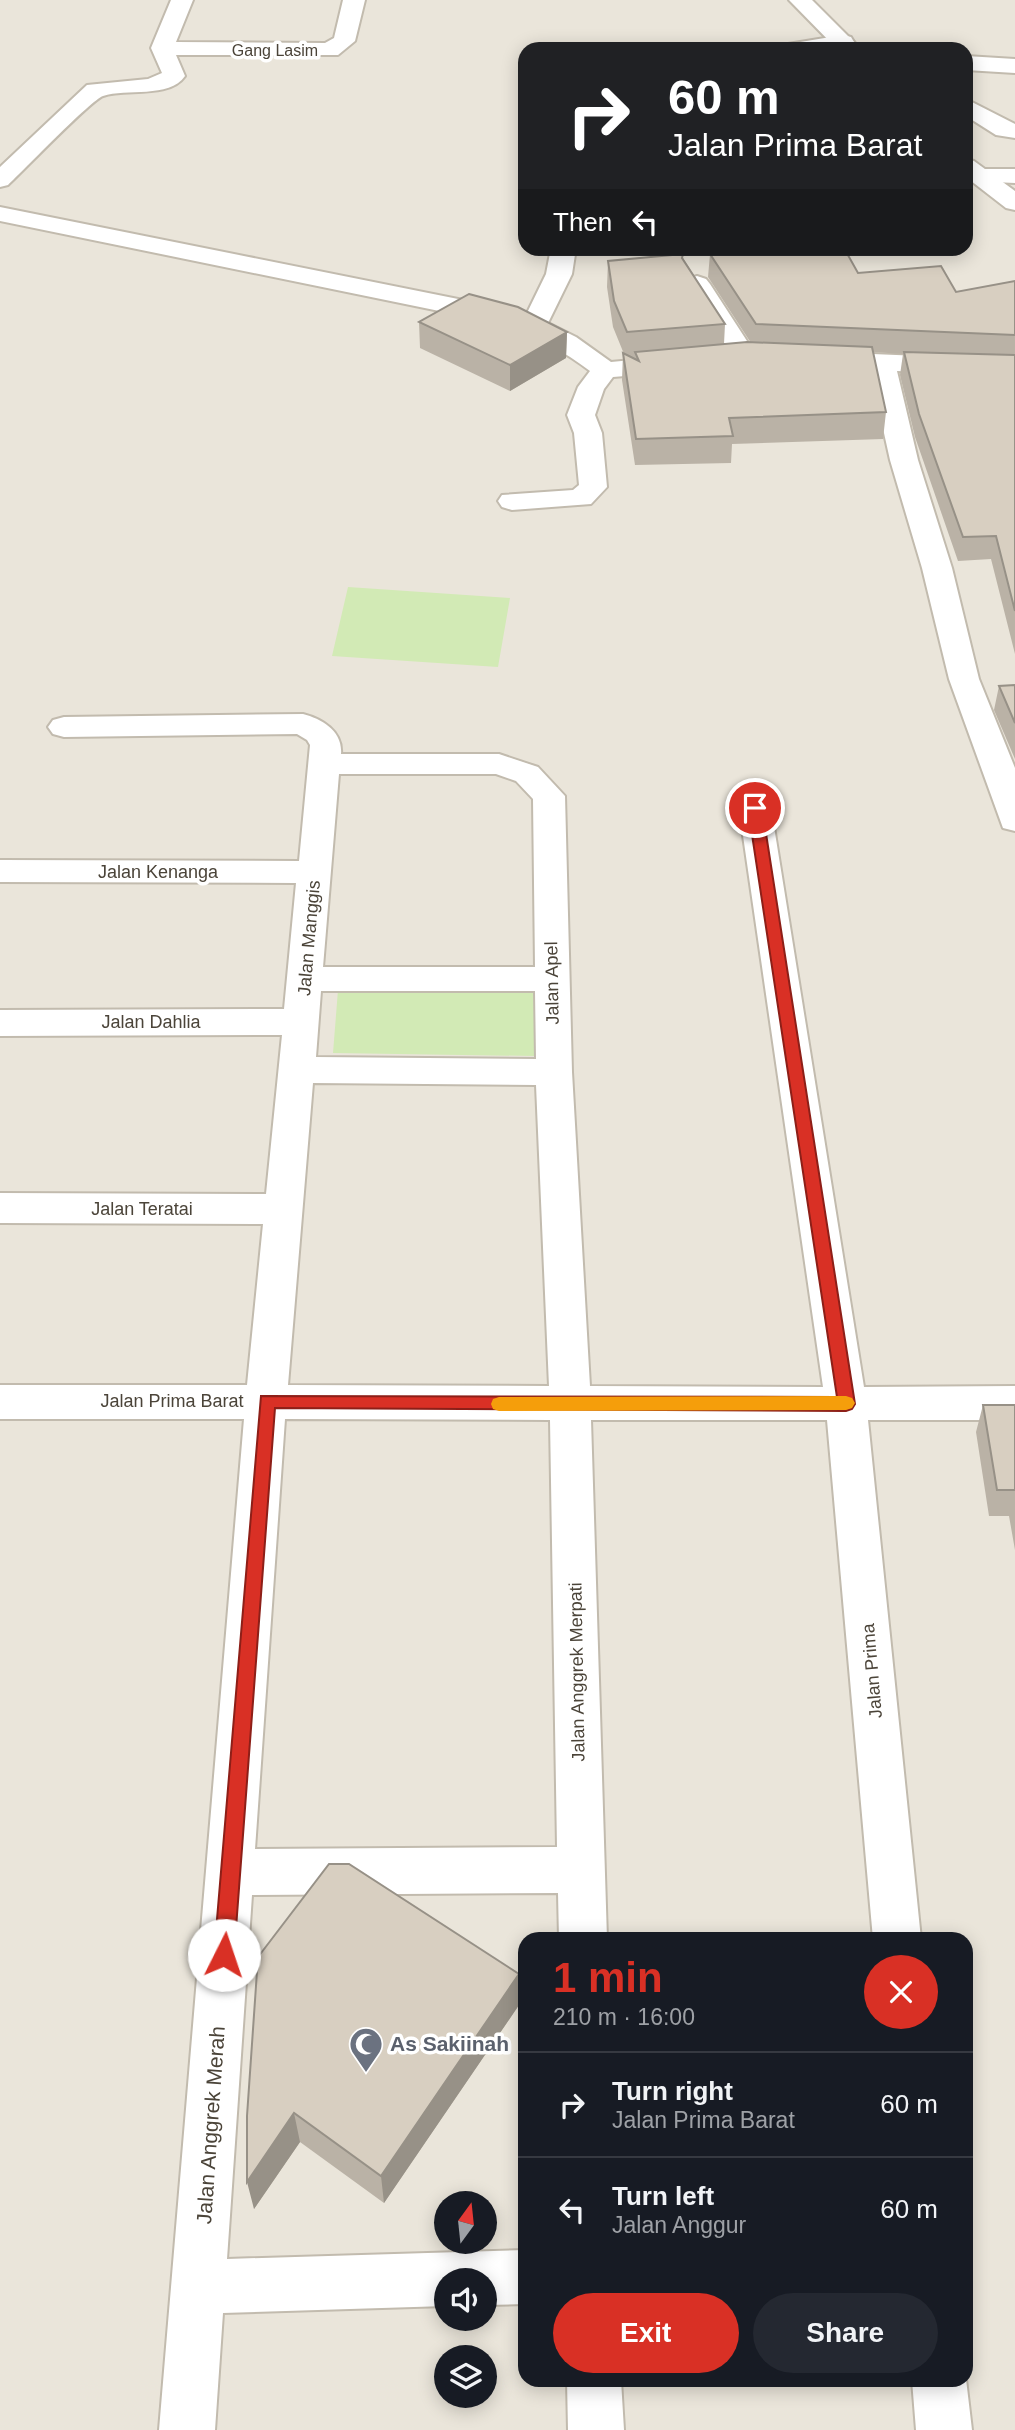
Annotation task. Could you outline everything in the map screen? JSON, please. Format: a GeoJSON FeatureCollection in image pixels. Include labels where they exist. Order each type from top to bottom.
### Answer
{"type":"FeatureCollection","features":[{"type":"Feature","properties":{"kind":"street"},"geometry":{"type":"LineString","coordinates":[[0,180],[96,90],[152,85],[174,76],[162,48],[183,0]]}},
{"type":"Feature","properties":{"kind":"street","name":"Gang Lasim"},"geometry":{"type":"LineString","coordinates":[[162,48],[330,50],[344,41],[354,0]]}},
{"type":"Feature","properties":{"kind":"street"},"geometry":{"type":"LineString","coordinates":[[800,0],[842,42]]}},
{"type":"Feature","properties":{"kind":"street"},"geometry":{"type":"LineString","coordinates":[[973,63],[1015,66]]}},
{"type":"Feature","properties":{"kind":"street"},"geometry":{"type":"LineString","coordinates":[[973,110],[1004,130],[1015,131]]}},
{"type":"Feature","properties":{"kind":"street"},"geometry":{"type":"LineString","coordinates":[[973,171],[1015,176]]}},
{"type":"Feature","properties":{"kind":"street"},"geometry":{"type":"LineString","coordinates":[[973,172],[1015,203]]}},
{"type":"Feature","properties":{"kind":"street"},"geometry":{"type":"LineString","coordinates":[[0,214],[498,315],[534,325],[571,343],[605,370],[720,360],[772,359]]}},
{"type":"Feature","properties":{"kind":"street"},"geometry":{"type":"LineString","coordinates":[[534,325],[559,274],[562,256]]}},
{"type":"Feature","properties":{"kind":"street"},"geometry":{"type":"LineString","coordinates":[[696,282],[720,360]]}},
{"type":"Feature","properties":{"kind":"street"},"geometry":{"type":"LineString","coordinates":[[800,360],[1015,368]]}},
{"type":"Feature","properties":{"kind":"street"},"geometry":{"type":"LineString","coordinates":[[882,362],[904,460],[937,568],[964,679],[1005,784],[1015,820]]}},
{"type":"Feature","properties":{"kind":"street"},"geometry":{"type":"LineString","coordinates":[[512,501],[581,498],[593,487],[588,433],[582,415],[591,387],[605,370]]}},
{"type":"Feature","properties":{"kind":"street","name":"Jalan Manggis"},"geometry":{"type":"LineString","coordinates":[[64,727],[303,724],[319,733],[326,745],[267,1401]]}},
{"type":"Feature","properties":{"kind":"street","name":"Jalan Apel"},"geometry":{"type":"LineString","coordinates":[[325,764],[499,764],[527,774],[548,796],[554,1072],[570,1404]]}},
{"type":"Feature","properties":{"kind":"street","name":"Jalan Prima"},"geometry":{"type":"LineString","coordinates":[[755,808],[846,1404],[896,1932]]}},
{"type":"Feature","properties":{"kind":"street","name":"Jalan Kenanga"},"geometry":{"type":"LineString","coordinates":[[0,871],[316,872]]}},
{"type":"Feature","properties":{"kind":"street"},"geometry":{"type":"LineString","coordinates":[[306,979],[551,979]]}},
{"type":"Feature","properties":{"kind":"street","name":"Jalan Dahlia"},"geometry":{"type":"LineString","coordinates":[[0,1023],[302,1022]]}},
{"type":"Feature","properties":{"kind":"street"},"geometry":{"type":"LineString","coordinates":[[298,1069],[554,1072]]}},
{"type":"Feature","properties":{"kind":"street","name":"Jalan Teratai"},"geometry":{"type":"LineString","coordinates":[[0,1208],[284,1209]]}},
{"type":"Feature","properties":{"kind":"street","name":"Jalan Anggrek Merah"},"geometry":{"type":"LineString","coordinates":[[187,2430],[267,1401]]}},
{"type":"Feature","properties":{"kind":"street","name":"Jalan Prima Barat"},"geometry":{"type":"LineString","coordinates":[[0,1402],[1015,1403]]}},
{"type":"Feature","properties":{"kind":"street","name":"Jalan Anggrek Merpati"},"geometry":{"type":"LineString","coordinates":[[570,1404],[583,1932]]}},
{"type":"Feature","properties":{"kind":"street"},"geometry":{"type":"LineString","coordinates":[[230,1872],[582,1870]]}},
{"type":"Feature","properties":{"kind":"street"},"geometry":{"type":"LineString","coordinates":[[198,2287],[518,2277]]}},
{"type":"Feature","properties":{"kind":"street"},"geometry":{"type":"LineString","coordinates":[[594,2387],[596,2430]]}},
{"type":"Feature","properties":{"kind":"street"},"geometry":{"type":"LineString","coordinates":[[940,2387],[944,2430]]}},
{"type":"Feature","properties":{"kind":"shaded area"},"geometry":{"type":"Polygon","coordinates":[[[0,0],[1015,0],[1015,2430],[0,2430],[0,0]]]}},
{"type":"Feature","properties":{"kind":"green space"},"geometry":{"type":"Polygon","coordinates":[[[348,587],[510,598],[498,667],[332,656],[348,587]]]}},
{"type":"Feature","properties":{"kind":"green space"},"geometry":{"type":"Polygon","coordinates":[[[338,990],[536,992],[535,1056],[333,1053],[338,990]]]}},
{"type":"Feature","properties":{"kind":"building"},"geometry":{"type":"Polygon","coordinates":[[[682,256],[725,324],[627,332],[614,301],[608,261],[682,256]]]}},
{"type":"Feature","properties":{"kind":"building"},"geometry":{"type":"Polygon","coordinates":[[[711,256],[848,256],[858,273],[941,266],[956,292],[1015,281],[1015,335],[756,324],[711,256]]]}},
{"type":"Feature","properties":{"kind":"building"},"geometry":{"type":"Polygon","coordinates":[[[469,294],[518,307],[567,332],[510,365],[419,322],[469,294]]]}},
{"type":"Feature","properties":{"kind":"building"},"geometry":{"type":"Polygon","coordinates":[[[747,342],[872,347],[886,412],[729,418],[733,436],[636,439],[623,353],[639,361],[635,352],[747,342]]]}},
{"type":"Feature","properties":{"kind":"building"},"geometry":{"type":"Polygon","coordinates":[[[904,352],[1015,355],[1015,611],[996,536],[963,537],[919,414],[904,352]]]}},
{"type":"Feature","properties":{"kind":"building"},"geometry":{"type":"Polygon","coordinates":[[[1015,685],[1015,723],[999,686],[1015,685]]]}},
{"type":"Feature","properties":{"kind":"building"},"geometry":{"type":"Polygon","coordinates":[[[983,1405],[1015,1405],[1015,1490],[997,1490],[983,1405]]]}},
{"type":"Feature","properties":{"kind":"building","name":"As Sakiinah"},"geometry":{"type":"Polygon","coordinates":[[[329,1864],[349,1864],[518,1975],[381,2176],[294,2113],[247,2182],[247,2116],[258,1957],[329,1864]]]}},
{"type":"Feature","properties":{"kind":"slow traffic"},"geometry":{"type":"LineString","coordinates":[[499,1404],[846,1403]]}},
{"type":"Feature","properties":{"kind":"place","name":"As Sakiinah"},"geometry":{"type":"Point","coordinates":[366,2074]}},
{"type":"Feature","properties":{"kind":"route"},"geometry":{"type":"LineString","coordinates":[[224,1955],[267,1401],[846,1404],[755,808]]}}]}
